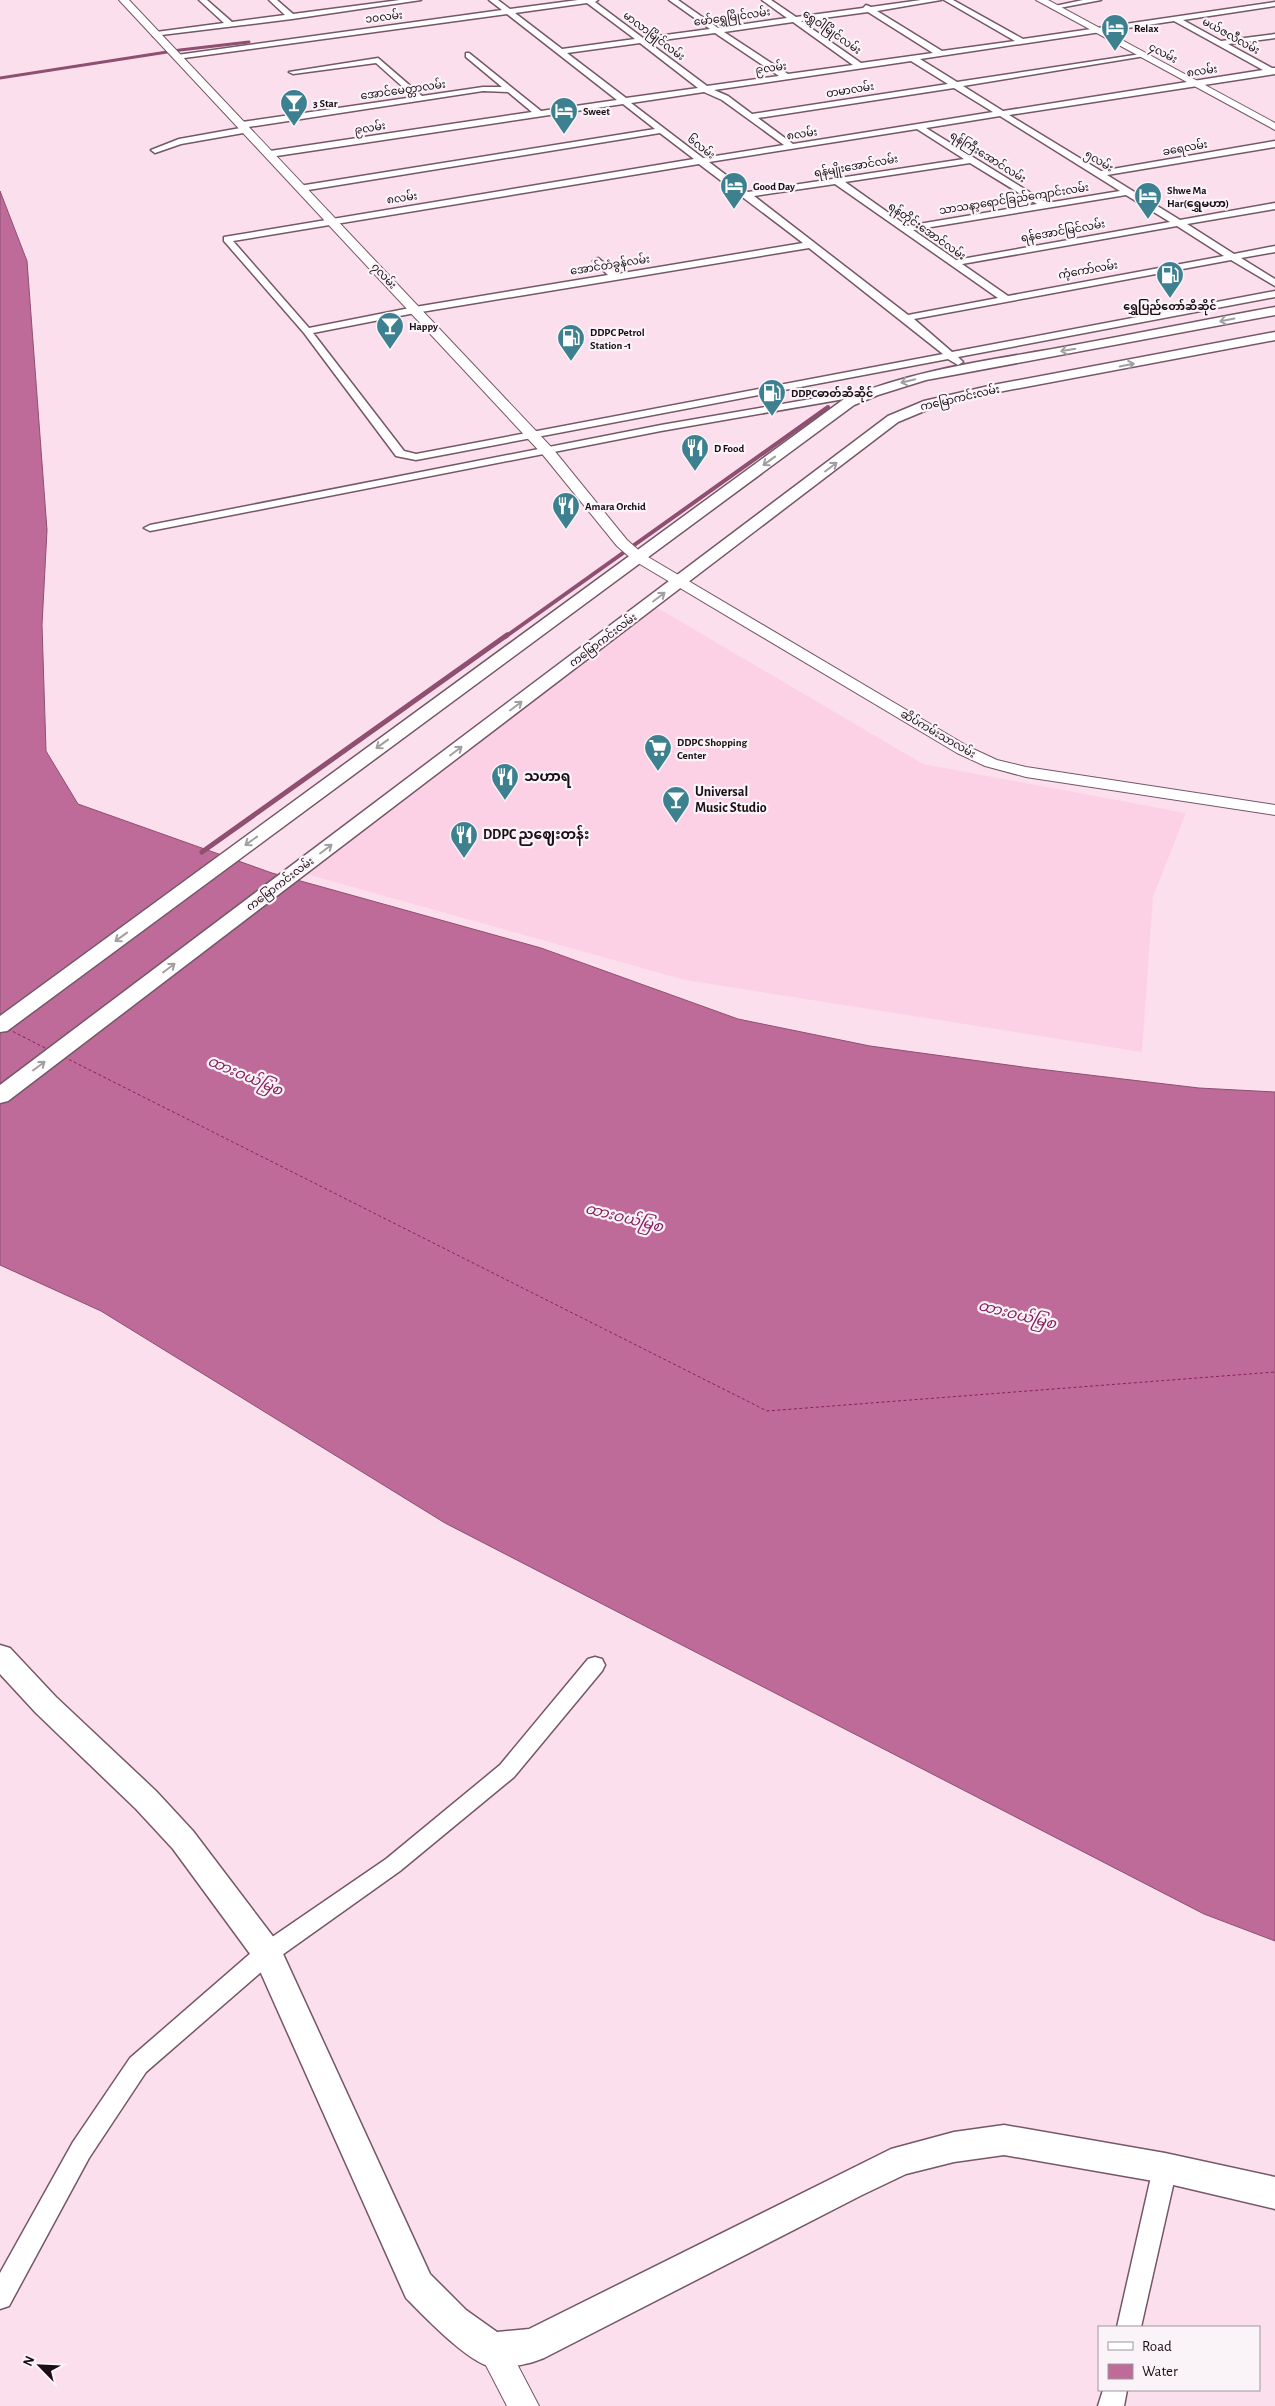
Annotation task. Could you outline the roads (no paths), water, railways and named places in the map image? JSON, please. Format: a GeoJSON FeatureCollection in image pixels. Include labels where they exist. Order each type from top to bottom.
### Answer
{"type":"FeatureCollection","features":[{"type":"Feature","properties":{"kind":"main road","name":"ကမြောကင်းလမ်း"},"geometry":{"type":"LineString","coordinates":[[0,1026],[849,402],[869,392],[966,368],[1275,311]]}},
{"type":"Feature","properties":{"kind":"main road","name":"ကမြောကင်းလမ်း"},"geometry":{"type":"LineString","coordinates":[[0,1096],[893,419],[908,411],[993,389],[1275,336]]}},
{"type":"Feature","properties":{"kind":"main road"},"geometry":{"type":"LineString","coordinates":[[0,1656],[46,1705],[146,1800],[183,1840],[267,1953],[418,2286],[454,2322],[493,2350],[532,2346],[851,2184],[902,2160],[954,2147],[1004,2140],[1165,2168],[1275,2193]]}},
{"type":"Feature","properties":{"kind":"street","name":"၇လမ်း"},"geometry":{"type":"LineString","coordinates":[[124,0],[548,452],[622,543],[638,557]]}},
{"type":"Feature","properties":{"kind":"street"},"geometry":{"type":"LineString","coordinates":[[203,0],[230,24]]}},
{"type":"Feature","properties":{"kind":"street"},"geometry":{"type":"LineString","coordinates":[[273,0],[292,17]]}},
{"type":"Feature","properties":{"kind":"street"},"geometry":{"type":"LineString","coordinates":[[156,34],[417,0]]}},
{"type":"Feature","properties":{"kind":"street","name":"၆လမ်း"},"geometry":{"type":"LineString","coordinates":[[493,0],[699,161],[906,318],[966,368]]}},
{"type":"Feature","properties":{"kind":"street","name":"၁၀လမ်း"},"geometry":{"type":"LineString","coordinates":[[173,53],[591,0]]}},
{"type":"Feature","properties":{"kind":"street","name":"မာလာမြိုင်လမ်း"},"geometry":{"type":"LineString","coordinates":[[591,0],[705,89],[725,98],[792,146]]}},
{"type":"Feature","properties":{"kind":"street"},"geometry":{"type":"LineString","coordinates":[[673,0],[786,77]]}},
{"type":"Feature","properties":{"kind":"street","name":"ရွှေဝါမြိုင်လမ်း"},"geometry":{"type":"LineString","coordinates":[[766,0],[860,66]]}},
{"type":"Feature","properties":{"kind":"street"},"geometry":{"type":"LineString","coordinates":[[856,0],[941,54]]}},
{"type":"Feature","properties":{"kind":"street","name":"မော်ရွှေမြိုင်လမ်း"},"geometry":{"type":"LineString","coordinates":[[560,52],[937,0]]}},
{"type":"Feature","properties":{"kind":"street"},"geometry":{"type":"LineString","coordinates":[[948,0],[1021,41]]}},
{"type":"Feature","properties":{"kind":"street","name":"၄လမ်း"},"geometry":{"type":"LineString","coordinates":[[1041,0],[1141,56],[1275,127]]}},
{"type":"Feature","properties":{"kind":"street"},"geometry":{"type":"LineString","coordinates":[[1054,7],[1097,0]]}},
{"type":"Feature","properties":{"kind":"street","name":"၉လမ်း"},"geometry":{"type":"LineString","coordinates":[[270,154],[1275,4]]}},
{"type":"Feature","properties":{"kind":"street","name":"မယ်ဇလီလမ်း"},"geometry":{"type":"LineString","coordinates":[[1175,19],[1274,71]]}},
{"type":"Feature","properties":{"kind":"street"},"geometry":{"type":"LineString","coordinates":[[1221,43],[1275,36]]}},
{"type":"Feature","properties":{"kind":"street"},"geometry":{"type":"LineString","coordinates":[[469,55],[508,90],[539,114]]}},
{"type":"Feature","properties":{"kind":"street","name":"တမာလမ်း"},"geometry":{"type":"LineString","coordinates":[[749,117],[1141,56]]}},
{"type":"Feature","properties":{"kind":"street","name":"၅လမ်း"},"geometry":{"type":"LineString","coordinates":[[912,58],[1275,283]]}},
{"type":"Feature","properties":{"kind":"street"},"geometry":{"type":"LineString","coordinates":[[293,72],[378,60],[420,98]]}},
{"type":"Feature","properties":{"kind":"street","name":"၈လမ်း"},"geometry":{"type":"LineString","coordinates":[[306,332],[227,239],[332,220],[792,146],[1274,71]]}},
{"type":"Feature","properties":{"kind":"street","name":"အောင်မေတ္တာလမ်း"},"geometry":{"type":"LineString","coordinates":[[155,150],[179,142],[244,128],[420,98],[483,89],[508,90]]}},
{"type":"Feature","properties":{"kind":"street","name":"ရန်ကြီးအောင်လမ်း"},"geometry":{"type":"LineString","coordinates":[[919,127],[1046,206]]}},
{"type":"Feature","properties":{"kind":"street"},"geometry":{"type":"LineString","coordinates":[[302,188],[661,130]]}},
{"type":"Feature","properties":{"kind":"street","name":"ခရေလမ်း"},"geometry":{"type":"LineString","coordinates":[[1099,174],[1275,144]]}},
{"type":"Feature","properties":{"kind":"street","name":"ရန်မျိုးအောင်လမ်း"},"geometry":{"type":"LineString","coordinates":[[746,195],[971,160]]}},
{"type":"Feature","properties":{"kind":"street","name":"ရန်တိုင်းအောင်လမ်း"},"geometry":{"type":"LineString","coordinates":[[837,181],[1004,298]]}},
{"type":"Feature","properties":{"kind":"street","name":"သာသနာ့ရောင်ခြည်ကျောင်းလမ်း"},"geometry":{"type":"LineString","coordinates":[[904,229],[1128,192]]}},
{"type":"Feature","properties":{"kind":"street","name":"ရန်အောင်မြင်လမ်း"},"geometry":{"type":"LineString","coordinates":[[953,263],[1275,206]]}},
{"type":"Feature","properties":{"kind":"street","name":"အောင်တံခွန်လမ်း"},"geometry":{"type":"LineString","coordinates":[[416,310],[809,245]]}},
{"type":"Feature","properties":{"kind":"street","name":"ကံ့ကော်လမ်း"},"geometry":{"type":"LineString","coordinates":[[906,318],[1004,298],[1275,249]]}},
{"type":"Feature","properties":{"kind":"street"},"geometry":{"type":"LineString","coordinates":[[598,261],[616,277]]}},
{"type":"Feature","properties":{"kind":"street"},"geometry":{"type":"LineString","coordinates":[[416,310],[306,332],[400,454],[416,457],[952,357],[1275,294]]}},
{"type":"Feature","properties":{"kind":"street"},"geometry":{"type":"LineString","coordinates":[[150,528],[548,452],[661,428],[869,392]]}},
{"type":"Feature","properties":{"kind":"street","name":"ဆိပ်ကမ်းသာလမ်း"},"geometry":{"type":"LineString","coordinates":[[638,557],[963,750],[991,763],[1026,772],[1275,810]]}},
{"type":"Feature","properties":{"kind":"street"},"geometry":{"type":"LineString","coordinates":[[0,2297],[81,2150],[138,2065],[267,1953],[393,1864],[507,1771],[595,1665]]}},
{"type":"Feature","properties":{"kind":"street"},"geometry":{"type":"LineString","coordinates":[[1129,2326],[1165,2168]]}},
{"type":"Feature","properties":{"kind":"street"},"geometry":{"type":"LineString","coordinates":[[493,2350],[524,2406]]}},
{"type":"Feature","properties":{"kind":"street"},"geometry":{"type":"LineString","coordinates":[[1111,2406],[1115,2391]]}},
{"type":"Feature","properties":{"kind":"water","name":"ထားဝယ်မြစ"},"geometry":{"type":"Polygon","coordinates":[[[0,191],[27,261],[47,530],[42,625],[46,751],[78,804],[272,873],[541,948],[738,1019],[870,1046],[1030,1068],[1199,1088],[1275,1092],[1275,1941],[1204,1914],[445,1523],[101,1311],[0,1265],[0,191]]]}},
{"type":"Feature","properties":{"kind":"waterway"},"geometry":{"type":"LineString","coordinates":[[0,78],[180,50],[249,42]]}},
{"type":"Feature","properties":{"kind":"waterway"},"geometry":{"type":"LineString","coordinates":[[505,637],[828,407]]}},
{"type":"Feature","properties":{"kind":"waterway"},"geometry":{"type":"LineString","coordinates":[[202,852],[507,635]]}},
{"type":"Feature","properties":{"kind":"place","name":"Relax"},"geometry":{"type":"Point","coordinates":[1115,52]}},
{"type":"Feature","properties":{"kind":"place","name":"3 Star"},"geometry":{"type":"Point","coordinates":[294,127]}},
{"type":"Feature","properties":{"kind":"place","name":"Sweet"},"geometry":{"type":"Point","coordinates":[564,135]}},
{"type":"Feature","properties":{"kind":"place","name":"Good Day"},"geometry":{"type":"Point","coordinates":[734,210]}},
{"type":"Feature","properties":{"kind":"place","name":"Shwe Ma Har(‌‌ရွှေမဟာ)"},"geometry":{"type":"Point","coordinates":[1148,220]}},
{"type":"Feature","properties":{"kind":"place","name":"ရွှေပြည်တော်ဆီဆိုင်"},"geometry":{"type":"Point","coordinates":[1170,299]}},
{"type":"Feature","properties":{"kind":"place","name":"Happy"},"geometry":{"type":"Point","coordinates":[390,350]}},
{"type":"Feature","properties":{"kind":"place","name":"DDPC Petrol Station -1"},"geometry":{"type":"Point","coordinates":[571,362]}},
{"type":"Feature","properties":{"kind":"place","name":"DDPCဓာတ်ဆီဆိုင်"},"geometry":{"type":"Point","coordinates":[772,417]}},
{"type":"Feature","properties":{"kind":"place","name":"D Food"},"geometry":{"type":"Point","coordinates":[695,472]}},
{"type":"Feature","properties":{"kind":"place","name":"Amara Orchid"},"geometry":{"type":"Point","coordinates":[566,530]}},
{"type":"Feature","properties":{"kind":"place","name":"DDPC Shopping Center"},"geometry":{"type":"Point","coordinates":[658,772]}},
{"type":"Feature","properties":{"kind":"place","name":"သဟာရ"},"geometry":{"type":"Point","coordinates":[505,801]}},
{"type":"Feature","properties":{"kind":"place","name":"Universal Music Studio"},"geometry":{"type":"Point","coordinates":[676,824]}},
{"type":"Feature","properties":{"kind":"place","name":"DDPC ညဈေးတန်း"},"geometry":{"type":"Point","coordinates":[464,859]}}]}
